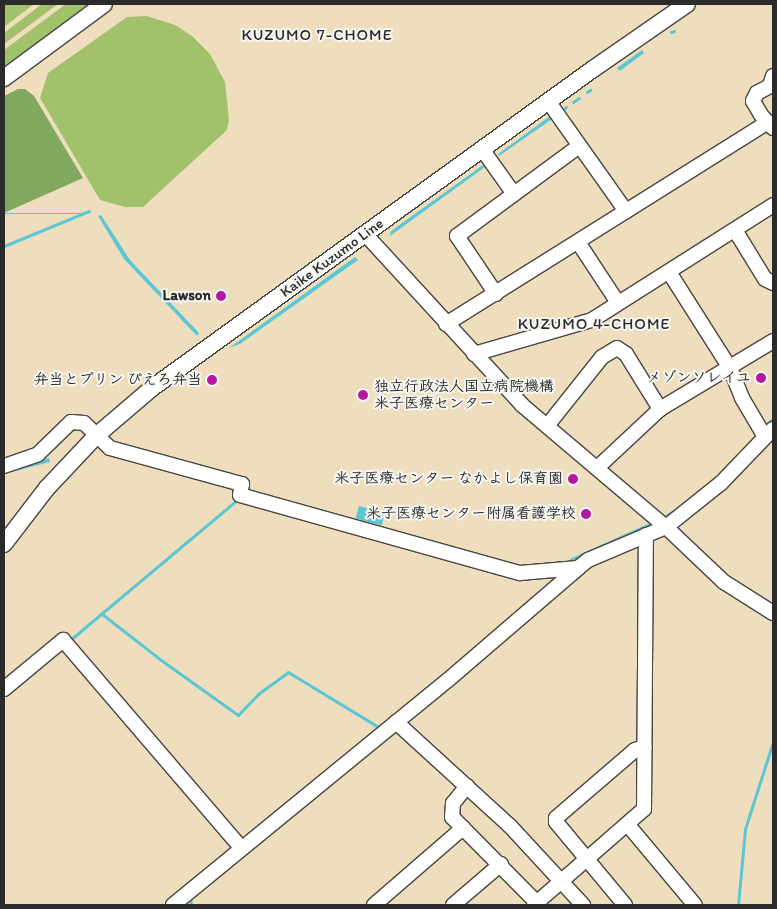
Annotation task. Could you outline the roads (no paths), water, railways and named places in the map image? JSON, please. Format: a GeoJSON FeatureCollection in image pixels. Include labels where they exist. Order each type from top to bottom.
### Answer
{"type":"FeatureCollection","features":[{"type":"Feature","properties":{"kind":"main road"},"geometry":{"type":"LineString","coordinates":[[4,78],[104,4]]}},
{"type":"Feature","properties":{"kind":"main road","name":"Kaike Kuzumo Line"},"geometry":{"type":"LineString","coordinates":[[4,544],[47,488],[97,436],[152,388],[548,101],[687,4]]}},
{"type":"Feature","properties":{"kind":"street"},"geometry":{"type":"LineString","coordinates":[[446,324],[626,211],[771,125],[761,115],[753,99],[756,93],[770,86],[773,76]]}},
{"type":"Feature","properties":{"kind":"street"},"geometry":{"type":"LineString","coordinates":[[548,101],[626,211]]}},
{"type":"Feature","properties":{"kind":"street"},"geometry":{"type":"LineString","coordinates":[[496,294],[457,236],[579,146]]}},
{"type":"Feature","properties":{"kind":"street"},"geometry":{"type":"LineString","coordinates":[[482,149],[514,194]]}},
{"type":"Feature","properties":{"kind":"street"},"geometry":{"type":"LineString","coordinates":[[474,354],[592,320],[773,205]]}},
{"type":"Feature","properties":{"kind":"street"},"geometry":{"type":"LineString","coordinates":[[735,230],[765,279],[773,283]]}},
{"type":"Feature","properties":{"kind":"street"},"geometry":{"type":"LineString","coordinates":[[365,234],[522,405],[661,522],[724,582],[773,613]]}},
{"type":"Feature","properties":{"kind":"street"},"geometry":{"type":"LineString","coordinates":[[578,242],[618,303]]}},
{"type":"Feature","properties":{"kind":"street"},"geometry":{"type":"LineString","coordinates":[[173,905],[396,722],[588,560],[646,535],[661,522],[722,484],[769,433],[756,424],[730,368],[669,272]]}},
{"type":"Feature","properties":{"kind":"street"},"geometry":{"type":"LineString","coordinates":[[597,468],[660,409],[773,341]]}},
{"type":"Feature","properties":{"kind":"street"},"geometry":{"type":"LineString","coordinates":[[547,426],[602,357],[617,348],[626,354],[660,409]]}},
{"type":"Feature","properties":{"kind":"street"},"geometry":{"type":"LineString","coordinates":[[4,466],[38,454],[71,422],[84,423],[110,448],[242,484],[240,496],[510,571],[537,574],[578,568]]}},
{"type":"Feature","properties":{"kind":"street"},"geometry":{"type":"LineString","coordinates":[[467,786],[452,803],[450,812],[452,817],[537,904],[644,809],[646,535]]}},
{"type":"Feature","properties":{"kind":"street"},"geometry":{"type":"LineString","coordinates":[[4,689],[63,640],[241,848]]}},
{"type":"Feature","properties":{"kind":"street"},"geometry":{"type":"LineString","coordinates":[[396,722],[510,826],[583,905]]}},
{"type":"Feature","properties":{"kind":"street"},"geometry":{"type":"LineString","coordinates":[[625,905],[556,822],[556,818],[635,750],[645,748]]}},
{"type":"Feature","properties":{"kind":"street"},"geometry":{"type":"LineString","coordinates":[[628,825],[695,905]]}},
{"type":"Feature","properties":{"kind":"street"},"geometry":{"type":"LineString","coordinates":[[374,905],[463,828]]}},
{"type":"Feature","properties":{"kind":"street"},"geometry":{"type":"LineString","coordinates":[[453,905],[500,864]]}},
{"type":"Feature","properties":{"kind":"water"},"geometry":{"type":"Polygon","coordinates":[[[642,50],[644,53],[620,71],[617,68],[642,50]]]}},
{"type":"Feature","properties":{"kind":"water"},"geometry":{"type":"Polygon","coordinates":[[[550,116],[552,119],[499,156],[498,154],[550,116]]]}},
{"type":"Feature","properties":{"kind":"water"},"geometry":{"type":"Polygon","coordinates":[[[483,165],[485,167],[390,236],[391,231],[483,165]]]}},
{"type":"Feature","properties":{"kind":"water"},"geometry":{"type":"Polygon","coordinates":[[[4,213],[84,213],[4,214],[4,213]]]}},
{"type":"Feature","properties":{"kind":"water"},"geometry":{"type":"Polygon","coordinates":[[[101,215],[130,260],[199,333],[197,336],[124,259],[98,216],[101,215]]]}},
{"type":"Feature","properties":{"kind":"water"},"geometry":{"type":"Polygon","coordinates":[[[355,257],[358,260],[240,344],[229,348],[355,257]]]}},
{"type":"Feature","properties":{"kind":"water"},"geometry":{"type":"Polygon","coordinates":[[[773,417],[773,423],[719,481],[654,527],[572,564],[570,559],[663,517],[675,509],[717,477],[773,417]]]}},
{"type":"Feature","properties":{"kind":"water"},"geometry":{"type":"Polygon","coordinates":[[[49,458],[50,462],[4,474],[4,469],[49,458]]]}},
{"type":"Feature","properties":{"kind":"water"},"geometry":{"type":"Polygon","coordinates":[[[359,506],[385,513],[382,526],[356,519],[359,506]]]}},
{"type":"Feature","properties":{"kind":"waterway"},"geometry":{"type":"LineString","coordinates":[[573,102],[579,98]]}},
{"type":"Feature","properties":{"kind":"waterway"},"geometry":{"type":"LineString","coordinates":[[4,246],[89,211]]}},
{"type":"Feature","properties":{"kind":"waterway"},"geometry":{"type":"LineString","coordinates":[[70,640],[239,498]]}},
{"type":"Feature","properties":{"kind":"waterway"},"geometry":{"type":"LineString","coordinates":[[102,614],[161,660],[238,715],[258,694],[288,672],[380,728]]}},
{"type":"Feature","properties":{"kind":"waterway"},"geometry":{"type":"LineString","coordinates":[[738,905],[745,829],[773,742]]}},
{"type":"Feature","properties":{"kind":"waterway"},"geometry":{"type":"LineString","coordinates":[[190,896],[191,905]]}},
{"type":"Feature","properties":{"kind":"place","name":"Lawson"},"geometry":{"type":"Point","coordinates":[221,296]}},
{"type":"Feature","properties":{"kind":"place","name":"メゾンソレイユ"},"geometry":{"type":"Point","coordinates":[761,378]}},
{"type":"Feature","properties":{"kind":"place","name":"弁当とプリン ぴえろ弁当"},"geometry":{"type":"Point","coordinates":[212,380]}},
{"type":"Feature","properties":{"kind":"place","name":"独立行政法人国立病院機構 米子医療センター"},"geometry":{"type":"Point","coordinates":[363,395]}},
{"type":"Feature","properties":{"kind":"place","name":"米子医療センター なかよし保育園"},"geometry":{"type":"Point","coordinates":[573,479]}},
{"type":"Feature","properties":{"kind":"place","name":"米子医療センター附属看護学校"},"geometry":{"type":"Point","coordinates":[586,514]}},
{"type":"Feature","properties":{"kind":"district","name":"KUZUMO 7-CHOME"},"geometry":{"type":"Point","coordinates":[317,35]}},
{"type":"Feature","properties":{"kind":"district","name":"KUZUMO 4-CHOME"},"geometry":{"type":"Point","coordinates":[594,324]}}]}
